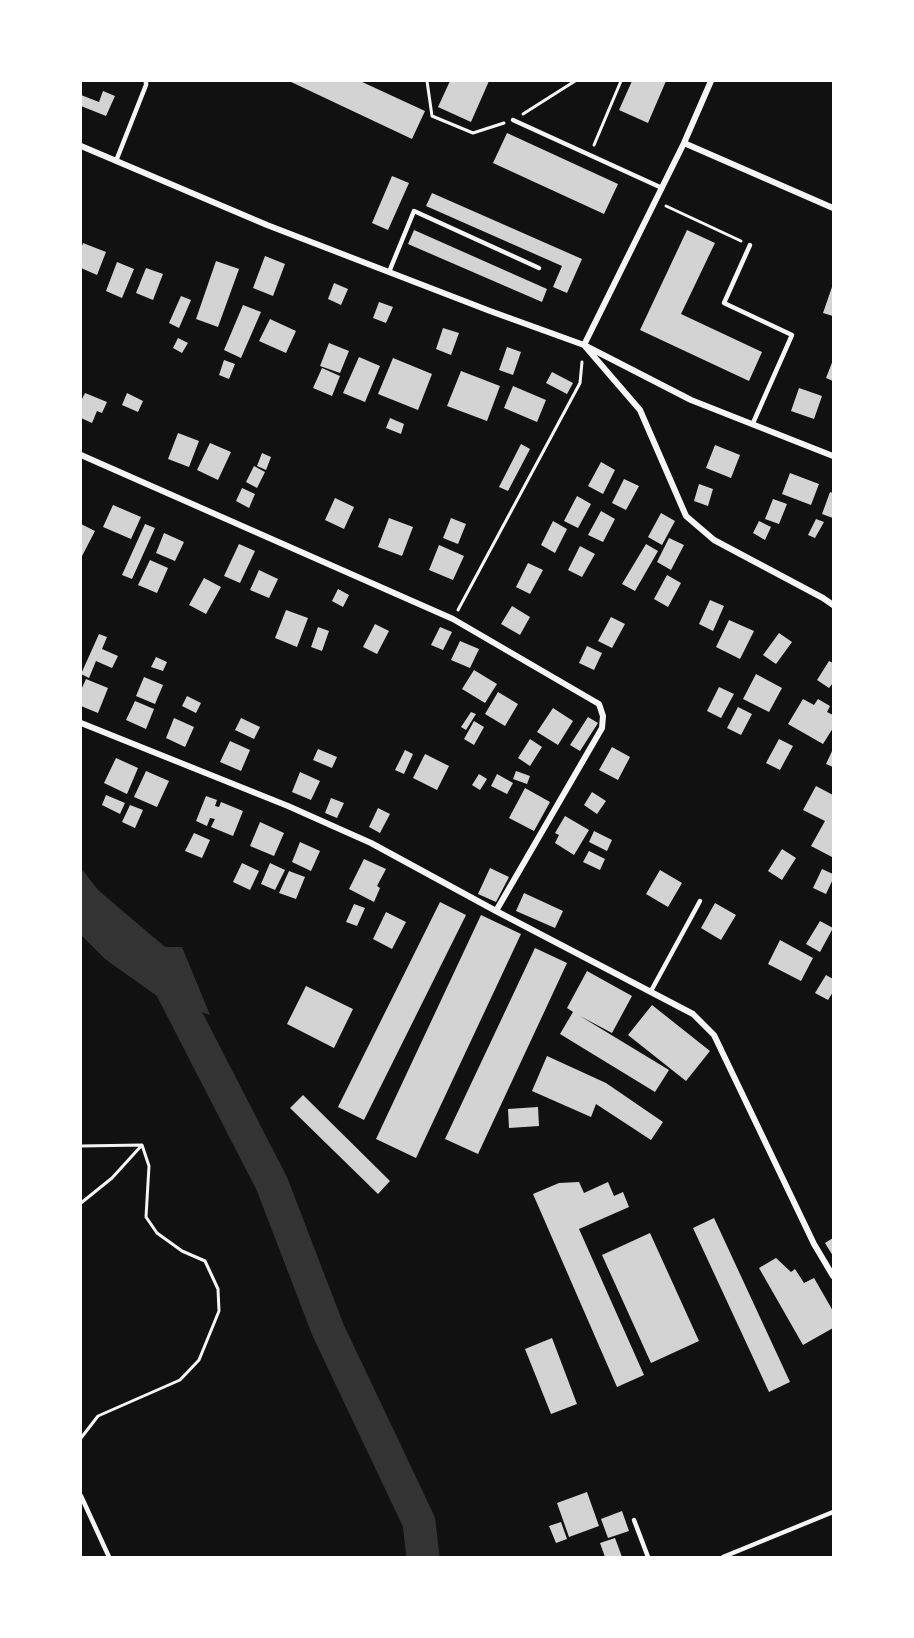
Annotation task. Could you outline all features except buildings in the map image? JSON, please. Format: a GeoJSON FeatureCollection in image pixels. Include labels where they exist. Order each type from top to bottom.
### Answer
{"type":"FeatureCollection","features":[{"type":"Feature","properties":{"kind":"street"},"geometry":{"type":"LineString","coordinates":[[584,345],[684,143],[711,81]]}},
{"type":"Feature","properties":{"kind":"street"},"geometry":{"type":"LineString","coordinates":[[684,143],[833,208]]}},
{"type":"Feature","properties":{"kind":"street"},"geometry":{"type":"LineString","coordinates":[[81,146],[267,225],[584,345],[691,400],[833,456]]}},
{"type":"Feature","properties":{"kind":"street"},"geometry":{"type":"LineString","coordinates":[[584,345],[640,410],[686,516],[714,540],[833,605]]}},
{"type":"Feature","properties":{"kind":"street"},"geometry":{"type":"LineString","coordinates":[[81,455],[453,619],[598,704],[603,716],[602,728],[496,912]]}},
{"type":"Feature","properties":{"kind":"street"},"geometry":{"type":"LineString","coordinates":[[81,723],[288,806],[371,843],[496,912],[693,1014],[714,1035],[814,1244],[833,1276]]}},
{"type":"Feature","properties":{"kind":"lane"},"geometry":{"type":"LineString","coordinates":[[116,161],[146,81]]}},
{"type":"Feature","properties":{"kind":"lane"},"geometry":{"type":"LineString","coordinates":[[513,120],[662,188]]}},
{"type":"Feature","properties":{"kind":"lane"},"geometry":{"type":"LineString","coordinates":[[389,272],[414,211],[540,268]]}},
{"type":"Feature","properties":{"kind":"lane"},"geometry":{"type":"LineString","coordinates":[[750,245],[724,303],[792,335],[753,423]]}},
{"type":"Feature","properties":{"kind":"lane"},"geometry":{"type":"LineString","coordinates":[[651,991],[700,902]]}},
{"type":"Feature","properties":{"kind":"lane"},"geometry":{"type":"LineString","coordinates":[[81,1496],[109,1557]]}},
{"type":"Feature","properties":{"kind":"lane"},"geometry":{"type":"LineString","coordinates":[[723,1557],[833,1512]]}},
{"type":"Feature","properties":{"kind":"lane"},"geometry":{"type":"LineString","coordinates":[[634,1520],[648,1557]]}},
{"type":"Feature","properties":{"kind":"path"},"geometry":{"type":"LineString","coordinates":[[427,81],[432,116],[473,134],[513,120],[575,81]]}},
{"type":"Feature","properties":{"kind":"path"},"geometry":{"type":"LineString","coordinates":[[590,155],[621,81]]}},
{"type":"Feature","properties":{"kind":"path"},"geometry":{"type":"LineString","coordinates":[[656,201],[750,245]]}},
{"type":"Feature","properties":{"kind":"path"},"geometry":{"type":"LineString","coordinates":[[453,619],[580,383],[584,345]]}},
{"type":"Feature","properties":{"kind":"path"},"geometry":{"type":"LineString","coordinates":[[81,1146],[142,1145]]}},
{"type":"Feature","properties":{"kind":"path"},"geometry":{"type":"LineString","coordinates":[[81,1203],[112,1178],[142,1145]]}},
{"type":"Feature","properties":{"kind":"path"},"geometry":{"type":"LineString","coordinates":[[81,1438],[98,1416],[180,1380],[199,1360],[219,1311],[218,1289],[205,1261],[182,1251],[157,1233],[146,1217],[149,1166],[142,1145]]}},
{"type":"Feature","properties":{"kind":"shaded area"},"geometry":{"type":"Polygon","coordinates":[[[81,868],[98,890],[165,947],[182,947],[210,1015],[157,996],[105,959],[81,935],[81,868]]]}},
{"type":"Feature","properties":{"kind":"waterway"},"geometry":{"type":"LineString","coordinates":[[157,965],[162,970],[272,1184],[328,1330],[419,1522],[423,1557]]}}]}
